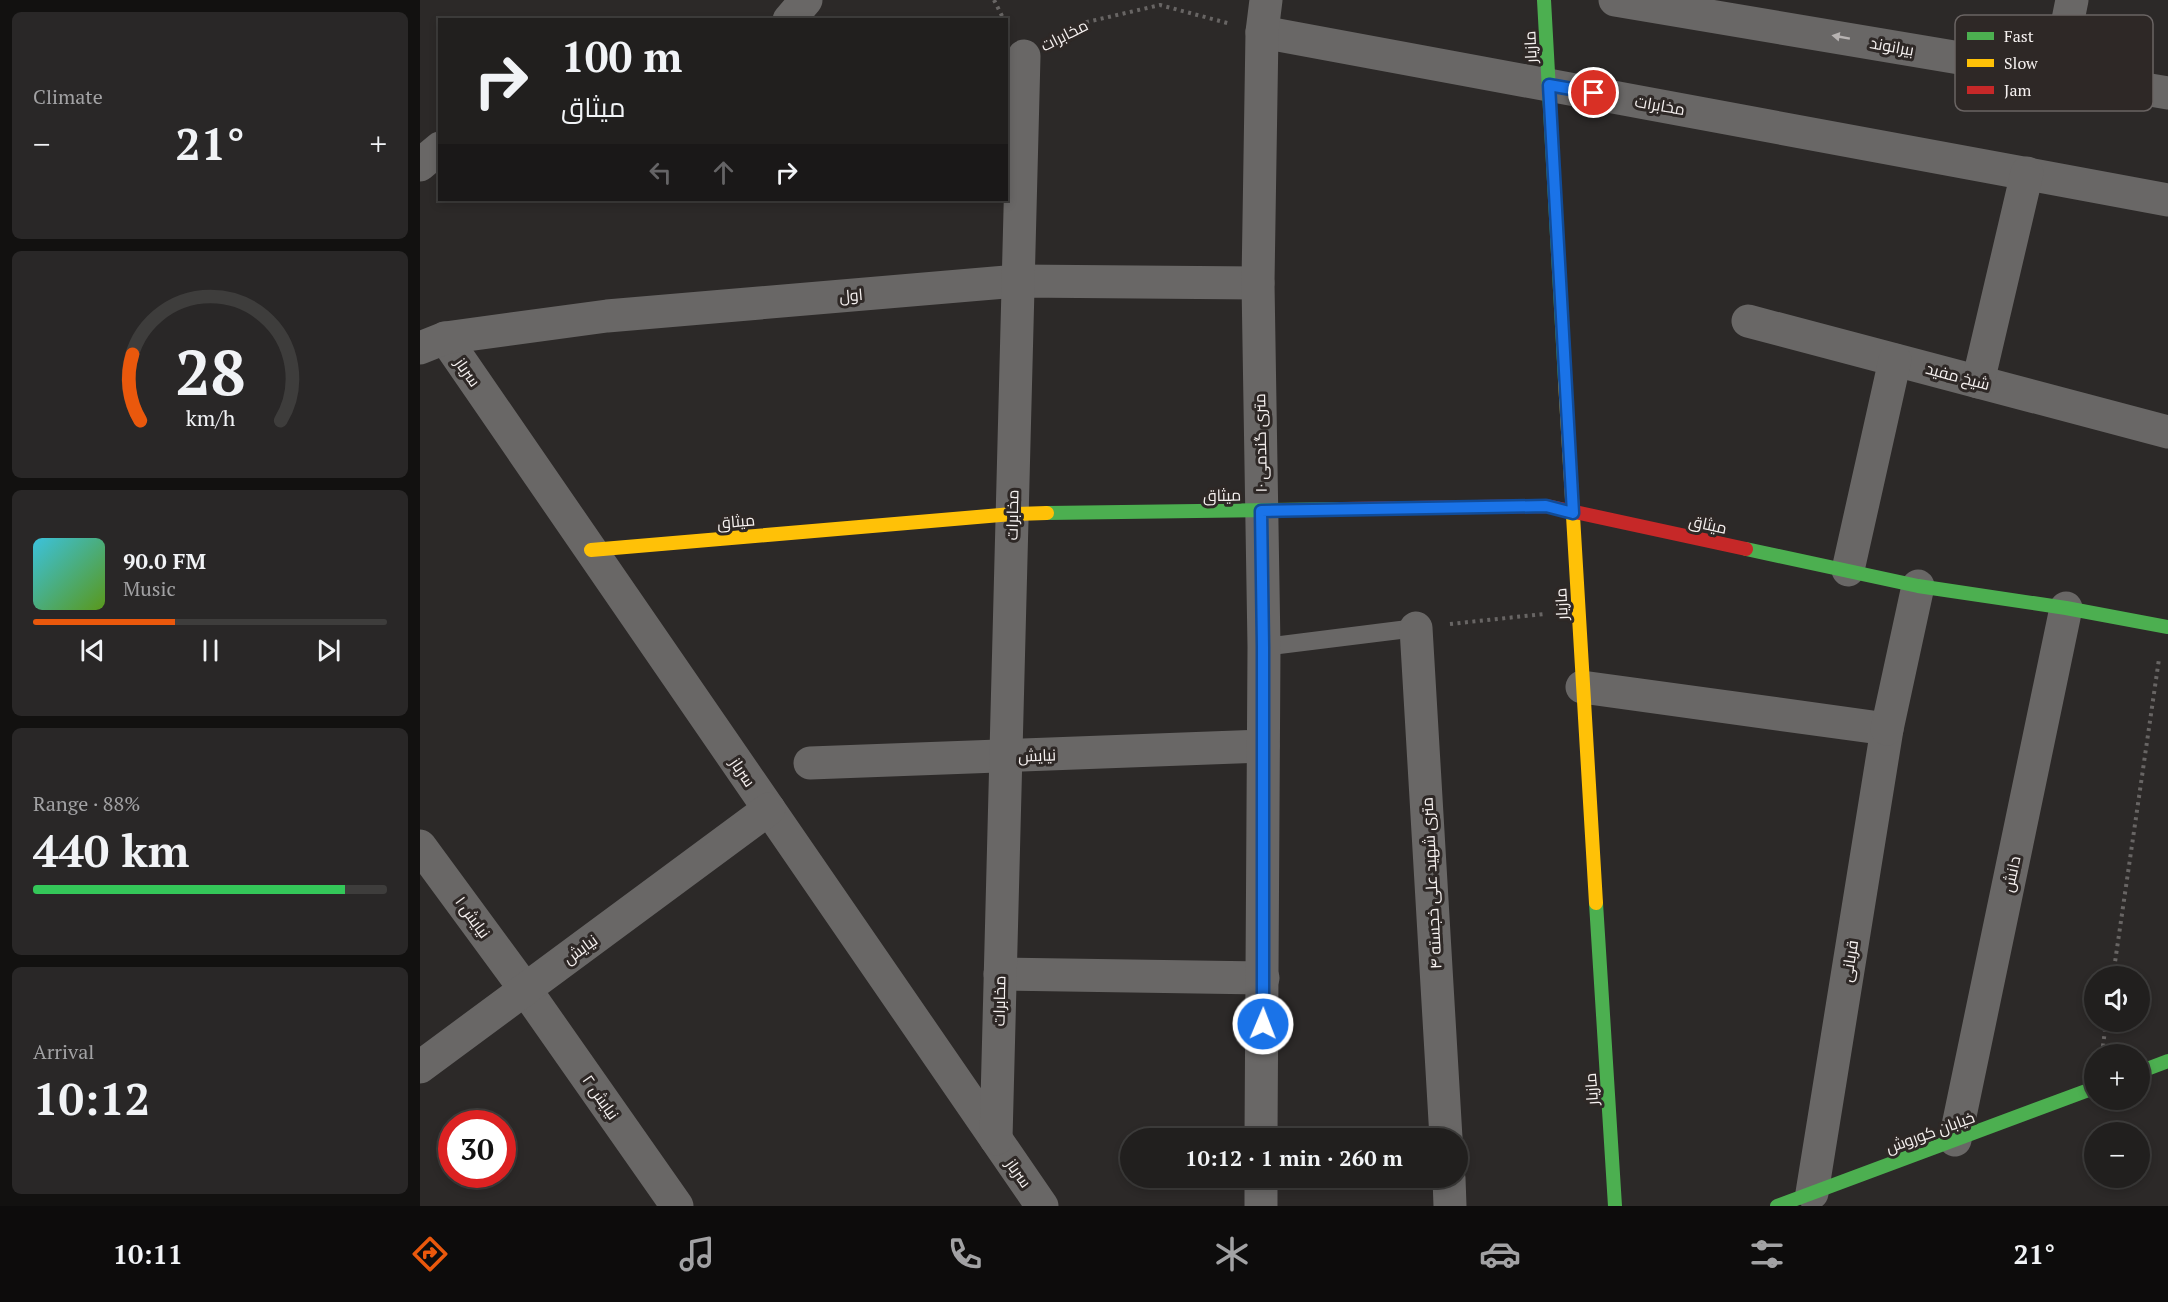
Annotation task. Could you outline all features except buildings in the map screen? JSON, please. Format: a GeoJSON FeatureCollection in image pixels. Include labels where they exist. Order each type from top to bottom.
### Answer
{"type":"FeatureCollection","features":[{"type":"Feature","properties":{"kind":"street"},"geometry":{"type":"LineString","coordinates":[[791,18],[806,0]]}},
{"type":"Feature","properties":{"kind":"street","name":"۱۰ متری گندمی"},"geometry":{"type":"LineString","coordinates":[[1262,1128],[1263,647],[1258,284],[1262,32],[1266,0]]}},
{"type":"Feature","properties":{"kind":"street","name":"مازیار"},"geometry":{"type":"LineString","coordinates":[[1544,0],[1582,687],[1615,1206]]}},
{"type":"Feature","properties":{"kind":"street","name":"بیرانوند"},"geometry":{"type":"LineString","coordinates":[[1615,0],[1652,3],[1955,56]]}},
{"type":"Feature","properties":{"kind":"street"},"geometry":{"type":"LineString","coordinates":[[2069,15],[2072,0]]}},
{"type":"Feature","properties":{"kind":"street","name":"مخابرات"},"geometry":{"type":"LineString","coordinates":[[1262,32],[2168,200]]}},
{"type":"Feature","properties":{"kind":"street","name":"مخابرات"},"geometry":{"type":"LineString","coordinates":[[996,1139],[1024,56]]}},
{"type":"Feature","properties":{"kind":"street","name":"بیرانوند"},"geometry":{"type":"LineString","coordinates":[[2153,90],[2168,93]]}},
{"type":"Feature","properties":{"kind":"street"},"geometry":{"type":"LineString","coordinates":[[420,165],[438,149]]}},
{"type":"Feature","properties":{"kind":"street"},"geometry":{"type":"LineString","coordinates":[[1978,382],[2027,173]]}},
{"type":"Feature","properties":{"kind":"street","name":"اول"},"geometry":{"type":"LineString","coordinates":[[432,343],[607,316],[1018,281],[1258,284]]}},
{"type":"Feature","properties":{"kind":"street","name":"شیخ مفید"},"geometry":{"type":"LineString","coordinates":[[1748,321],[2168,432]]}},
{"type":"Feature","properties":{"kind":"street","name":"سرباز"},"geometry":{"type":"LineString","coordinates":[[432,343],[591,550],[1042,1206]]}},
{"type":"Feature","properties":{"kind":"street"},"geometry":{"type":"LineString","coordinates":[[1848,570],[1895,360]]}},
{"type":"Feature","properties":{"kind":"street","name":"میثاق"},"geometry":{"type":"LineString","coordinates":[[591,550],[1012,514],[1546,506],[1918,586],[2066,608],[2166,626]]}},
{"type":"Feature","properties":{"kind":"street","name":"قربانی"},"geometry":{"type":"LineString","coordinates":[[1812,1193],[1887,729],[1918,586]]}},
{"type":"Feature","properties":{"kind":"street","name":"دانش"},"geometry":{"type":"LineString","coordinates":[[1955,1140],[2066,608]]}},
{"type":"Feature","properties":{"kind":"street","name":"۴ متری شهید علی خجسته"},"geometry":{"type":"LineString","coordinates":[[1416,628],[1445,1128]]}},
{"type":"Feature","properties":{"kind":"street"},"geometry":{"type":"LineString","coordinates":[[1582,687],[1887,729]]}},
{"type":"Feature","properties":{"kind":"street","name":"نیایش"},"geometry":{"type":"LineString","coordinates":[[810,763],[1263,746]]}},
{"type":"Feature","properties":{"kind":"street","name":"نیایش"},"geometry":{"type":"LineString","coordinates":[[420,1067],[769,809]]}},
{"type":"Feature","properties":{"kind":"street","name":"نیایش ۱"},"geometry":{"type":"LineString","coordinates":[[420,846],[525,989]]}},
{"type":"Feature","properties":{"kind":"street"},"geometry":{"type":"LineString","coordinates":[[1000,974],[1263,978]]}},
{"type":"Feature","properties":{"kind":"street","name":"نیایش ۲"},"geometry":{"type":"LineString","coordinates":[[525,989],[677,1206]]}},
{"type":"Feature","properties":{"kind":"street"},"geometry":{"type":"LineString","coordinates":[[2150,1068],[2168,1061]]}},
{"type":"Feature","properties":{"kind":"street","name":"خیابان کوروش"},"geometry":{"type":"LineString","coordinates":[[1777,1206],[2084,1092]]}},
{"type":"Feature","properties":{"kind":"street"},"geometry":{"type":"LineString","coordinates":[[1261,1188],[1261,1206]]}},
{"type":"Feature","properties":{"kind":"street"},"geometry":{"type":"LineString","coordinates":[[1449,1188],[1450,1206]]}},
{"type":"Feature","properties":{"kind":"lane"},"geometry":{"type":"LineString","coordinates":[[1263,647],[1416,628]]}},
{"type":"Feature","properties":{"kind":"path"},"geometry":{"type":"LineString","coordinates":[[994,0],[1003,18]]}},
{"type":"Feature","properties":{"kind":"path","name":"مخابرات"},"geometry":{"type":"LineString","coordinates":[[1024,56],[1087,22],[1160,5],[1262,32]]}},
{"type":"Feature","properties":{"kind":"path"},"geometry":{"type":"LineString","coordinates":[[1416,628],[1578,610]]}},
{"type":"Feature","properties":{"kind":"path"},"geometry":{"type":"LineString","coordinates":[[2115,966],[2166,626]]}},
{"type":"Feature","properties":{"kind":"traffic: fast"},"geometry":{"type":"LineString","coordinates":[[1544,0],[1565,381]]}},
{"type":"Feature","properties":{"kind":"traffic: fast"},"geometry":{"type":"LineString","coordinates":[[1047,513],[1342,509]]}},
{"type":"Feature","properties":{"kind":"traffic: fast"},"geometry":{"type":"LineString","coordinates":[[1746,549],[1918,586],[2066,608],[2168,627]]}},
{"type":"Feature","properties":{"kind":"traffic: fast"},"geometry":{"type":"LineString","coordinates":[[1596,903],[1615,1206]]}},
{"type":"Feature","properties":{"kind":"traffic: fast"},"geometry":{"type":"LineString","coordinates":[[2150,1068],[2168,1061]]}},
{"type":"Feature","properties":{"kind":"traffic: fast"},"geometry":{"type":"LineString","coordinates":[[1777,1206],[2084,1092]]}},
{"type":"Feature","properties":{"kind":"traffic: slow"},"geometry":{"type":"LineString","coordinates":[[1565,381],[1596,903]]}},
{"type":"Feature","properties":{"kind":"traffic: slow"},"geometry":{"type":"LineString","coordinates":[[591,550],[1012,514],[1047,513]]}},
{"type":"Feature","properties":{"kind":"traffic: jam"},"geometry":{"type":"LineString","coordinates":[[1342,509],[1547,506],[1746,549]]}},
{"type":"Feature","properties":{"kind":"route"},"geometry":{"type":"LineString","coordinates":[[1263,1024],[1261,511],[1546,506],[1573,513],[1549,85],[1594,93]]}}]}
